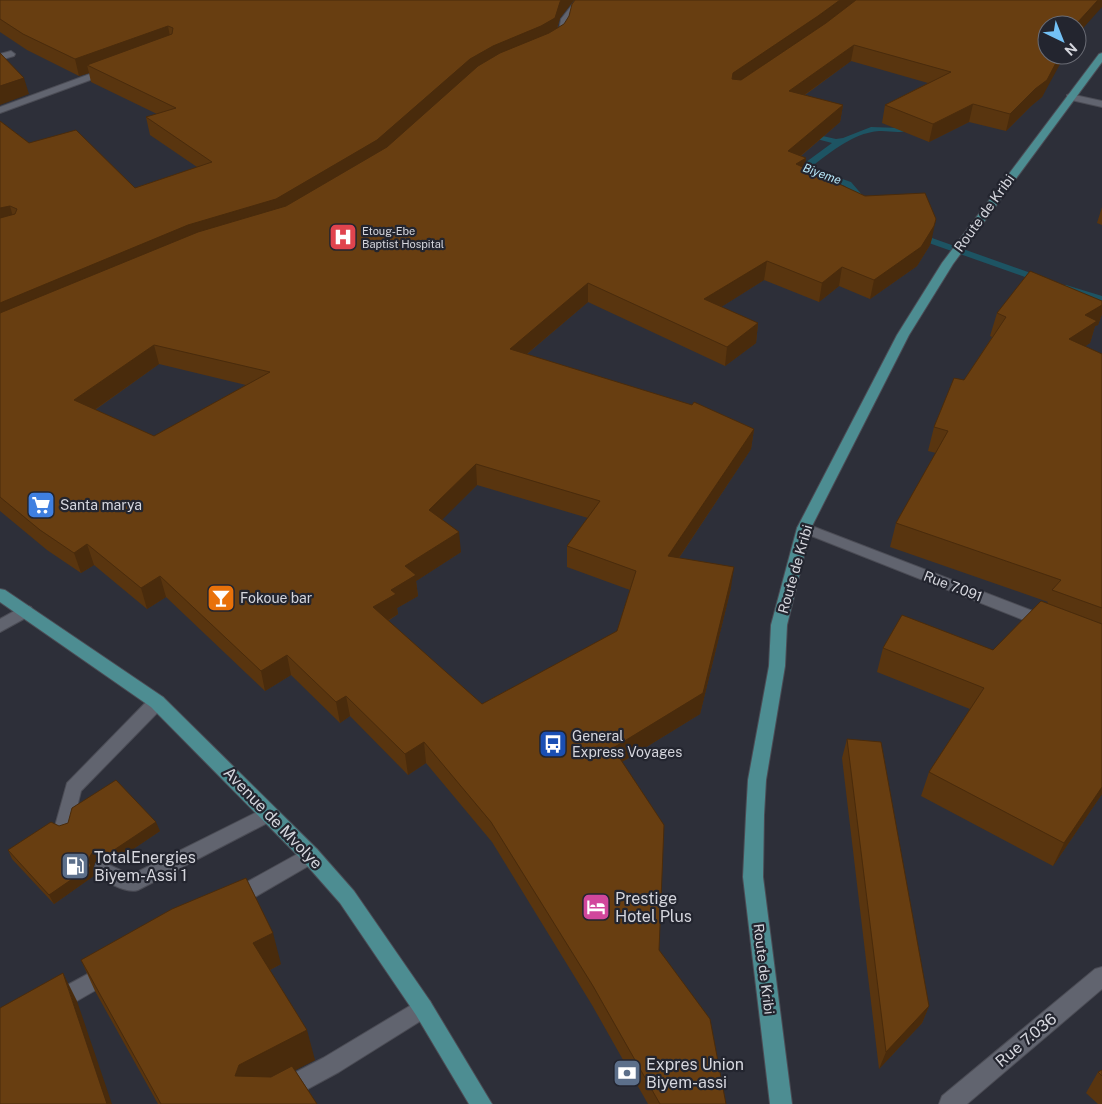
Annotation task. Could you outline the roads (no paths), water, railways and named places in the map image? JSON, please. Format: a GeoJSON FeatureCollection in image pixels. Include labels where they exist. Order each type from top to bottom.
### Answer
{"type":"FeatureCollection","features":[{"type":"Feature","properties":{"kind":"main road","name":"Route de Kribi"},"geometry":{"type":"LineString","coordinates":[[781,1104],[753,877],[755,815],[757,780],[777,666],[778,625],[804,528],[903,335],[948,263],[963,240],[1102,56]]}},
{"type":"Feature","properties":{"kind":"main road","name":"Avenue de Mvolye"},"geometry":{"type":"LineString","coordinates":[[0,594],[157,702],[310,855],[347,897],[423,1008],[481,1104]]}},
{"type":"Feature","properties":{"kind":"street"},"geometry":{"type":"LineString","coordinates":[[545,46],[560,37],[563,32],[562,26],[565,18],[580,0]]}},
{"type":"Feature","properties":{"kind":"street"},"geometry":{"type":"LineString","coordinates":[[0,57],[11,54]]}},
{"type":"Feature","properties":{"kind":"street"},"geometry":{"type":"LineString","coordinates":[[0,110],[118,67]]}},
{"type":"Feature","properties":{"kind":"street"},"geometry":{"type":"LineString","coordinates":[[1070,97],[1102,104]]}},
{"type":"Feature","properties":{"kind":"street","name":"Rue 7.091"},"geometry":{"type":"LineString","coordinates":[[804,528],[1055,626]]}},
{"type":"Feature","properties":{"kind":"street"},"geometry":{"type":"LineString","coordinates":[[0,626],[25,611]]}},
{"type":"Feature","properties":{"kind":"street"},"geometry":{"type":"LineString","coordinates":[[64,826],[73,788],[157,702]]}},
{"type":"Feature","properties":{"kind":"street"},"geometry":{"type":"LineString","coordinates":[[103,870],[131,884],[269,814]]}},
{"type":"Feature","properties":{"kind":"street"},"geometry":{"type":"LineString","coordinates":[[216,910],[310,855]]}},
{"type":"Feature","properties":{"kind":"street"},"geometry":{"type":"LineString","coordinates":[[43,1009],[121,964]]}},
{"type":"Feature","properties":{"kind":"street","name":"Rue 7.036"},"geometry":{"type":"LineString","coordinates":[[950,1104],[1101,977]]}},
{"type":"Feature","properties":{"kind":"street"},"geometry":{"type":"LineString","coordinates":[[258,1104],[331,1065],[423,1008]]}},
{"type":"Feature","properties":{"kind":"waterway"},"geometry":{"type":"LineString","coordinates":[[836,141],[845,140],[871,129],[900,131],[915,123]]}},
{"type":"Feature","properties":{"kind":"waterway"},"geometry":{"type":"LineString","coordinates":[[807,138],[812,135],[836,141]]}},
{"type":"Feature","properties":{"kind":"waterway"},"geometry":{"type":"LineString","coordinates":[[805,167],[836,144],[836,141]]}},
{"type":"Feature","properties":{"kind":"waterway","name":"Biyeme"},"geometry":{"type":"LineString","coordinates":[[791,164],[848,184],[867,206]]}},
{"type":"Feature","properties":{"kind":"waterway","name":"Biyeme"},"geometry":{"type":"LineString","coordinates":[[915,235],[1042,280]]}},
{"type":"Feature","properties":{"kind":"waterway","name":"Biyeme"},"geometry":{"type":"LineString","coordinates":[[1066,288],[1102,299]]}},
{"type":"Feature","properties":{"kind":"place","name":"Etoug-Ebe Baptist Hospital"},"geometry":{"type":"Point","coordinates":[343,237]}},
{"type":"Feature","properties":{"kind":"place","name":"Santa marya"},"geometry":{"type":"Point","coordinates":[41,505]}},
{"type":"Feature","properties":{"kind":"place","name":"Fokoue bar"},"geometry":{"type":"Point","coordinates":[221,598]}},
{"type":"Feature","properties":{"kind":"place","name":"General Express Voyages"},"geometry":{"type":"Point","coordinates":[553,744]}},
{"type":"Feature","properties":{"kind":"place","name":"TotalEnergies Biyem-Assi 1"},"geometry":{"type":"Point","coordinates":[75,866]}},
{"type":"Feature","properties":{"kind":"place","name":"Prestige Hotel Plus"},"geometry":{"type":"Point","coordinates":[596,907]}},
{"type":"Feature","properties":{"kind":"place","name":"Expres Union Biyem-assi"},"geometry":{"type":"Point","coordinates":[627,1073]}}]}
